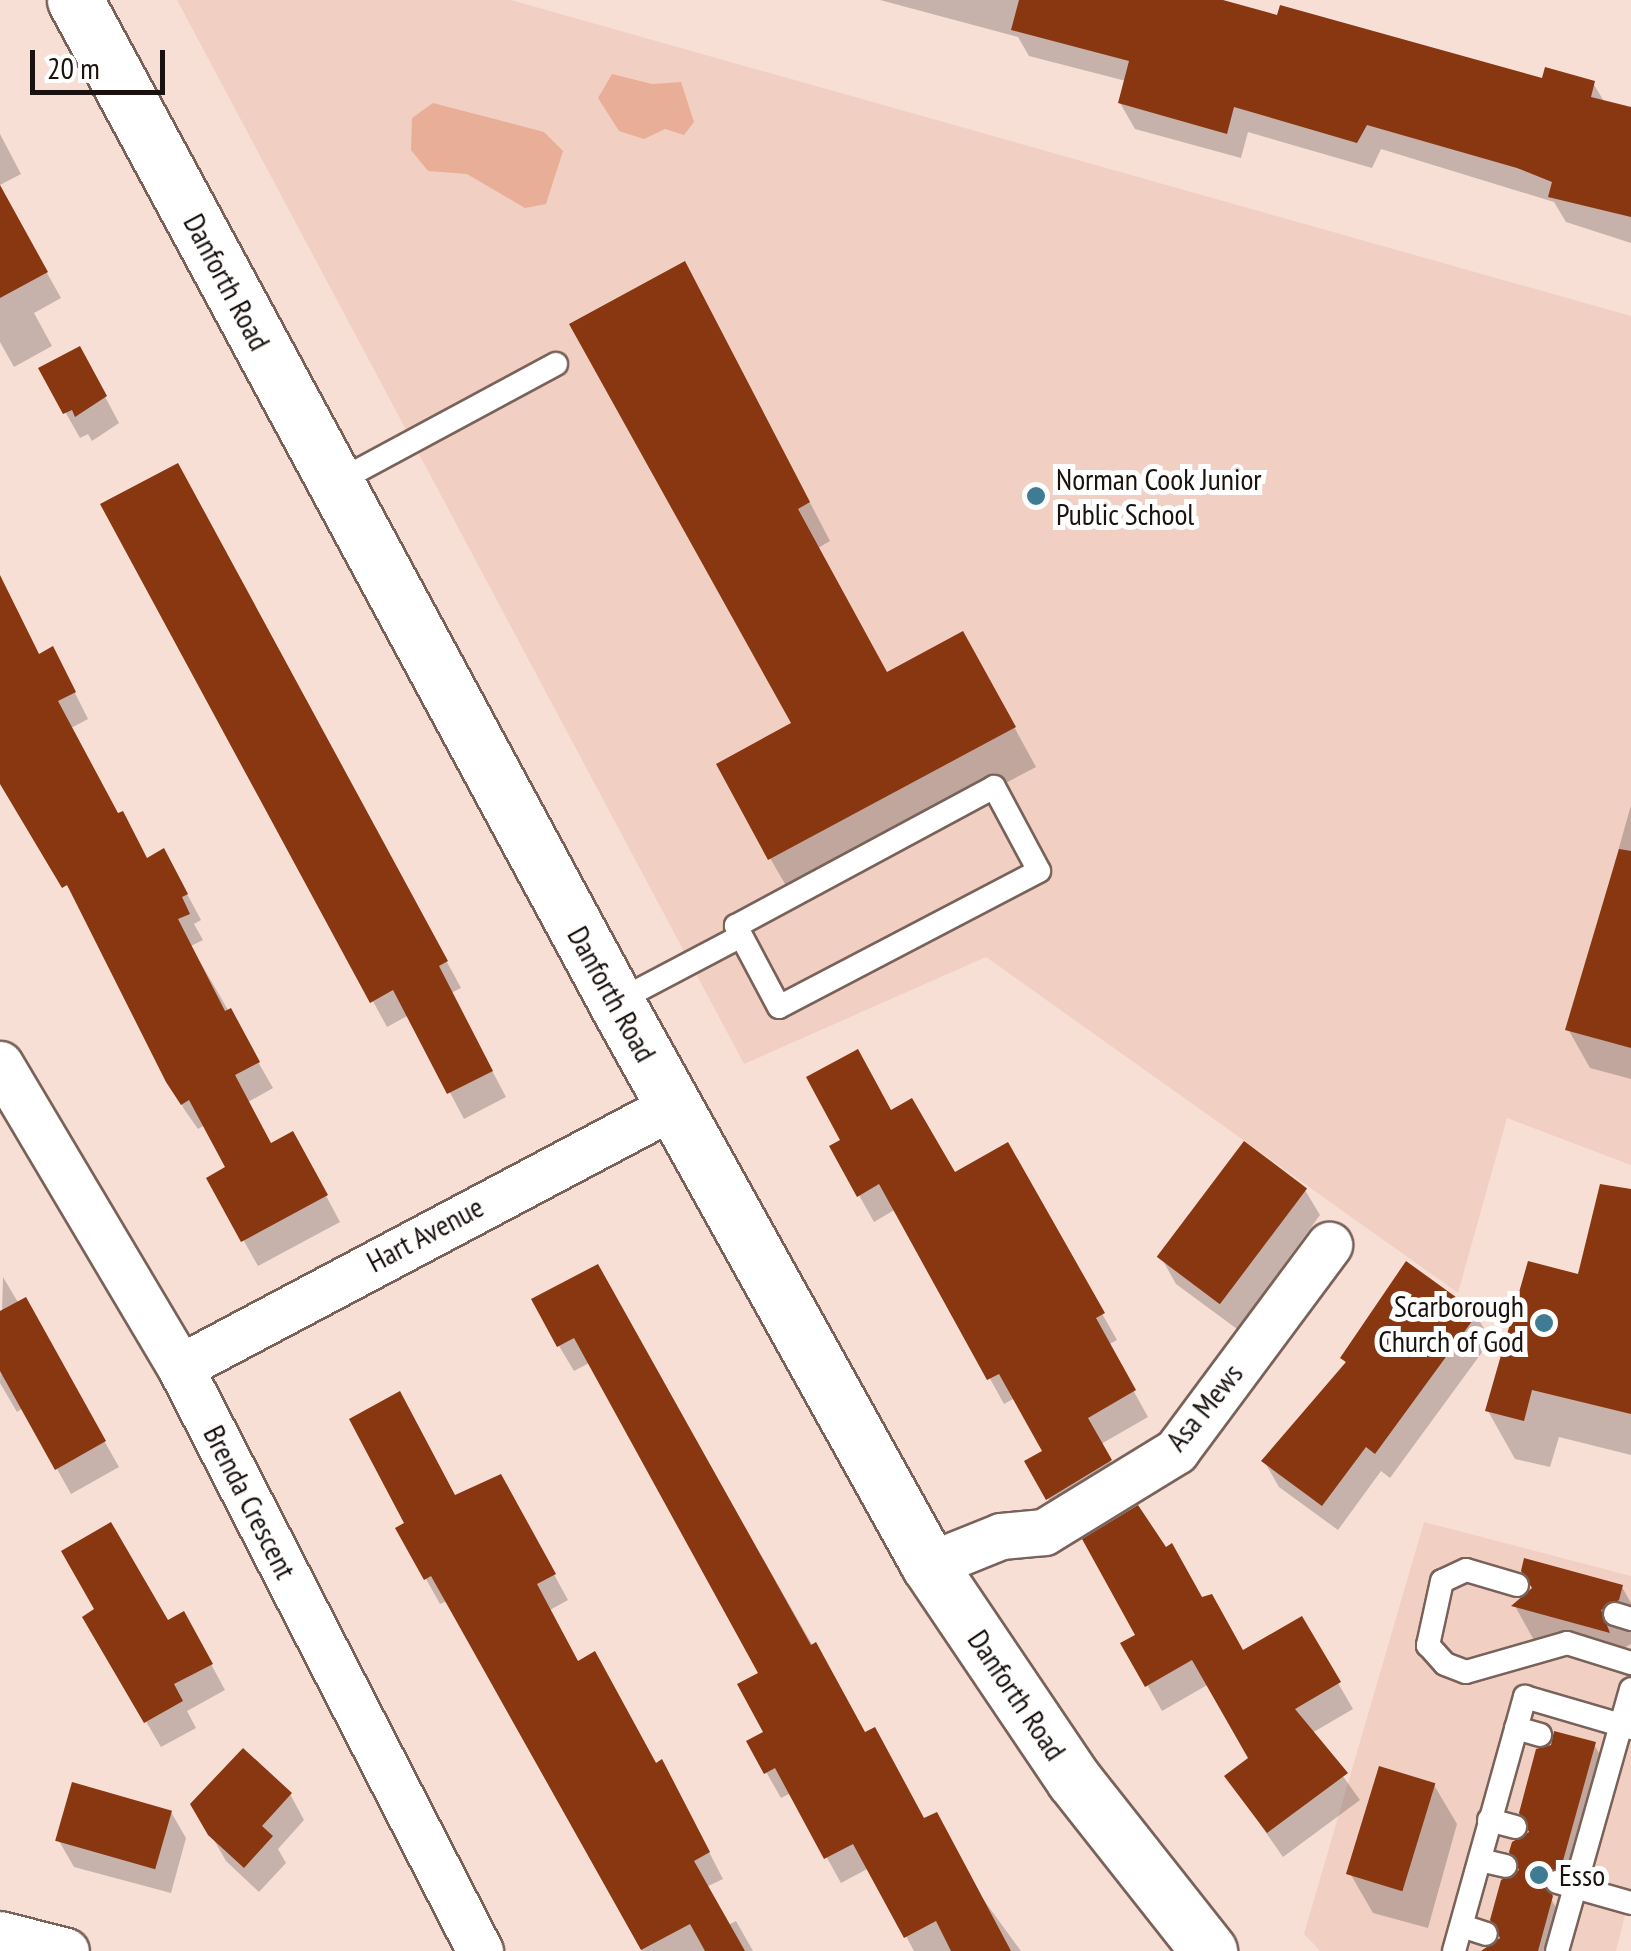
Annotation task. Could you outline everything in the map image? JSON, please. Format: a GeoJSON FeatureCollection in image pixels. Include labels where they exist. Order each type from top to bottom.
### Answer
{"type":"FeatureCollection","features":[{"type":"Feature","properties":{"kind":"main road","name":"Danforth Road"},"geometry":{"type":"LineString","coordinates":[[75,0],[672,1106],[929,1566],[1074,1780],[1209,1951]]}},
{"type":"Feature","properties":{"kind":"street","name":"Brenda Crescent"},"geometry":{"type":"LineString","coordinates":[[2,1073],[180,1367],[480,1951]]}},
{"type":"Feature","properties":{"kind":"street","name":"Hart Avenue"},"geometry":{"type":"LineString","coordinates":[[180,1367],[672,1106]]}},
{"type":"Feature","properties":{"kind":"street","name":"Asa Mews"},"geometry":{"type":"LineString","coordinates":[[929,1566],[1002,1536],[1044,1532],[1176,1451],[1329,1244]]}},
{"type":"Feature","properties":{"kind":"street"},"geometry":{"type":"LineString","coordinates":[[0,1934],[66,1951]]}},
{"type":"Feature","properties":{"kind":"lane"},"geometry":{"type":"LineString","coordinates":[[335,483],[556,364]]}},
{"type":"Feature","properties":{"kind":"lane"},"geometry":{"type":"LineString","coordinates":[[994,788],[1039,871],[779,1007],[742,936],[736,926],[994,788]]}},
{"type":"Feature","properties":{"kind":"lane"},"geometry":{"type":"LineString","coordinates":[[616,1002],[742,936]]}},
{"type":"Feature","properties":{"kind":"lane"},"geometry":{"type":"LineString","coordinates":[[1517,1585],[1466,1570],[1442,1581],[1428,1645],[1445,1664],[1466,1672],[1566,1643],[1631,1663]]}},
{"type":"Feature","properties":{"kind":"lane"},"geometry":{"type":"LineString","coordinates":[[1549,1950],[1602,1753],[1626,1726],[1631,1688]]}},
{"type":"Feature","properties":{"kind":"lane"},"geometry":{"type":"LineString","coordinates":[[1454,1951],[1525,1697],[1626,1726]]}},
{"type":"Feature","properties":{"kind":"lane"},"geometry":{"type":"LineString","coordinates":[[1516,1728],[1540,1735]]}},
{"type":"Feature","properties":{"kind":"lane"},"geometry":{"type":"LineString","coordinates":[[1503,1776],[1528,1782]]}},
{"type":"Feature","properties":{"kind":"lane"},"geometry":{"type":"LineString","coordinates":[[1489,1820],[1516,1827]]}},
{"type":"Feature","properties":{"kind":"lane"},"geometry":{"type":"LineString","coordinates":[[1480,1860],[1505,1866]]}},
{"type":"Feature","properties":{"kind":"lane"},"geometry":{"type":"LineString","coordinates":[[1566,1884],[1631,1903]]}},
{"type":"Feature","properties":{"kind":"lane"},"geometry":{"type":"LineString","coordinates":[[1462,1926],[1486,1934]]}},
{"type":"Feature","properties":{"kind":"shaded area","name":"Norman Cook Junior Public School"},"geometry":{"type":"Polygon","coordinates":[[[177,0],[511,0],[1631,316],[1631,1165],[1507,1118],[1458,1293],[986,957],[744,1064],[177,0]]]}},
{"type":"Feature","properties":{"kind":"shaded area"},"geometry":{"type":"Polygon","coordinates":[[[612,74],[652,84],[681,82],[694,122],[684,135],[665,129],[644,139],[619,131],[598,98],[612,74]]]}},
{"type":"Feature","properties":{"kind":"shaded area"},"geometry":{"type":"Polygon","coordinates":[[[433,103],[544,132],[563,151],[546,204],[525,208],[467,174],[428,171],[411,150],[412,118],[433,103]]]}},
{"type":"Feature","properties":{"kind":"shaded area"},"geometry":{"type":"Polygon","coordinates":[[[1424,1522],[1631,1576],[1631,1892],[1616,1951],[1320,1951],[1304,1934],[1424,1522]]]}},
{"type":"Feature","properties":{"kind":"building"},"geometry":{"type":"Polygon","coordinates":[[[1019,0],[1223,0],[1277,15],[1280,5],[1542,78],[1545,67],[1595,81],[1591,97],[1631,107],[1631,217],[1548,197],[1552,182],[1517,168],[1367,125],[1357,143],[1234,107],[1227,134],[1118,103],[1129,61],[1011,30],[1019,0]]]}},
{"type":"Feature","properties":{"kind":"building"},"geometry":{"type":"Polygon","coordinates":[[[0,185],[48,272],[0,298],[0,185]]]}},
{"type":"Feature","properties":{"kind":"building"},"geometry":{"type":"Polygon","coordinates":[[[685,261],[810,502],[798,509],[887,672],[963,631],[1016,727],[768,860],[716,764],[791,723],[569,324],[685,261]]]}},
{"type":"Feature","properties":{"kind":"building"},"geometry":{"type":"Polygon","coordinates":[[[80,346],[107,396],[75,417],[72,410],[63,414],[38,368],[80,346]]]}},
{"type":"Feature","properties":{"kind":"building"},"geometry":{"type":"Polygon","coordinates":[[[178,463],[448,961],[439,966],[493,1071],[447,1094],[393,990],[370,1003],[100,504],[178,463]]]}},
{"type":"Feature","properties":{"kind":"building"},"geometry":{"type":"Polygon","coordinates":[[[0,575],[39,654],[53,646],[76,692],[58,701],[118,813],[123,811],[147,858],[164,848],[188,894],[182,897],[190,914],[178,919],[225,1011],[231,1008],[260,1062],[235,1075],[271,1143],[293,1131],[328,1195],[241,1242],[206,1178],[225,1167],[189,1100],[181,1105],[166,1082],[67,885],[62,888],[0,784],[0,575]]]}},
{"type":"Feature","properties":{"kind":"building"},"geometry":{"type":"Polygon","coordinates":[[[1619,849],[1631,851],[1631,1048],[1565,1030],[1619,849]]]}},
{"type":"Feature","properties":{"kind":"building"},"geometry":{"type":"Polygon","coordinates":[[[858,1049],[891,1110],[912,1098],[955,1172],[1008,1142],[1105,1313],[1096,1318],[1136,1390],[1088,1418],[1112,1460],[1046,1500],[1024,1461],[1042,1451],[999,1374],[987,1380],[879,1184],[857,1197],[829,1146],[840,1140],[806,1077],[858,1049]]]}},
{"type":"Feature","properties":{"kind":"building"},"geometry":{"type":"Polygon","coordinates":[[[1244,1141],[1307,1189],[1220,1304],[1157,1257],[1244,1141]]]}},
{"type":"Feature","properties":{"kind":"building","name":"Scarborough Church of God"},"geometry":{"type":"Polygon","coordinates":[[[1600,1184],[1631,1189],[1631,1414],[1532,1390],[1524,1421],[1485,1411],[1528,1261],[1578,1274],[1600,1184]]]}},
{"type":"Feature","properties":{"kind":"building"},"geometry":{"type":"Polygon","coordinates":[[[1406,1261],[1478,1313],[1375,1454],[1366,1447],[1322,1506],[1261,1461],[1346,1362],[1340,1358],[1406,1261]]]}},
{"type":"Feature","properties":{"kind":"building"},"geometry":{"type":"Polygon","coordinates":[[[598,1264],[811,1645],[816,1642],[865,1732],[875,1727],[924,1818],[937,1812],[1011,1951],[951,1951],[936,1921],[904,1938],[853,1844],[824,1859],[775,1768],[764,1774],[746,1741],[763,1732],[737,1684],[758,1673],[574,1338],[557,1347],[531,1299],[598,1264]]]}},
{"type":"Feature","properties":{"kind":"building"},"geometry":{"type":"Polygon","coordinates":[[[26,1297],[106,1441],[55,1470],[0,1371],[0,1311],[26,1297]]]}},
{"type":"Feature","properties":{"kind":"building"},"geometry":{"type":"Polygon","coordinates":[[[400,1391],[455,1495],[501,1474],[556,1574],[537,1584],[578,1661],[595,1651],[656,1763],[662,1759],[710,1852],[694,1861],[745,1951],[705,1951],[690,1924],[641,1950],[431,1576],[424,1580],[395,1528],[404,1523],[349,1419],[400,1391]]]}},
{"type":"Feature","properties":{"kind":"building"},"geometry":{"type":"Polygon","coordinates":[[[1138,1505],[1166,1547],[1172,1543],[1202,1597],[1212,1594],[1243,1650],[1302,1616],[1341,1682],[1295,1709],[1348,1773],[1267,1833],[1224,1776],[1248,1758],[1192,1660],[1145,1687],[1120,1643],[1135,1635],[1082,1539],[1138,1505]]]}},
{"type":"Feature","properties":{"kind":"building"},"geometry":{"type":"Polygon","coordinates":[[[111,1522],[168,1620],[184,1611],[213,1664],[174,1684],[183,1701],[144,1723],[82,1617],[94,1609],[61,1551],[111,1522]]]}},
{"type":"Feature","properties":{"kind":"building"},"geometry":{"type":"Polygon","coordinates":[[[1524,1558],[1623,1585],[1619,1600],[1601,1610],[1610,1633],[1511,1606],[1532,1588],[1521,1571],[1524,1558]]]}},
{"type":"Feature","properties":{"kind":"building"},"geometry":{"type":"Polygon","coordinates":[[[1554,1731],[1596,1742],[1561,1868],[1542,1879],[1553,1896],[1538,1951],[1481,1951],[1500,1938],[1490,1920],[1501,1880],[1519,1870],[1509,1852],[1512,1842],[1529,1832],[1519,1813],[1536,1749],[1551,1745],[1554,1731]]]}},
{"type":"Feature","properties":{"kind":"building"},"geometry":{"type":"Polygon","coordinates":[[[243,1748],[292,1793],[262,1826],[273,1836],[244,1868],[208,1835],[190,1804],[243,1748]]]}},
{"type":"Feature","properties":{"kind":"building"},"geometry":{"type":"Polygon","coordinates":[[[1379,1766],[1435,1783],[1402,1891],[1346,1874],[1379,1766]]]}},
{"type":"Feature","properties":{"kind":"building"},"geometry":{"type":"Polygon","coordinates":[[[72,1782],[172,1811],[155,1869],[55,1841],[72,1782]]]}},
{"type":"Feature","properties":{"kind":"place","name":"Norman Cook Junior Public School"},"geometry":{"type":"Point","coordinates":[1036,496]}},
{"type":"Feature","properties":{"kind":"place","name":"Scarborough Church of God"},"geometry":{"type":"Point","coordinates":[1544,1323]}},
{"type":"Feature","properties":{"kind":"place","name":"Esso"},"geometry":{"type":"Point","coordinates":[1539,1875]}}]}
